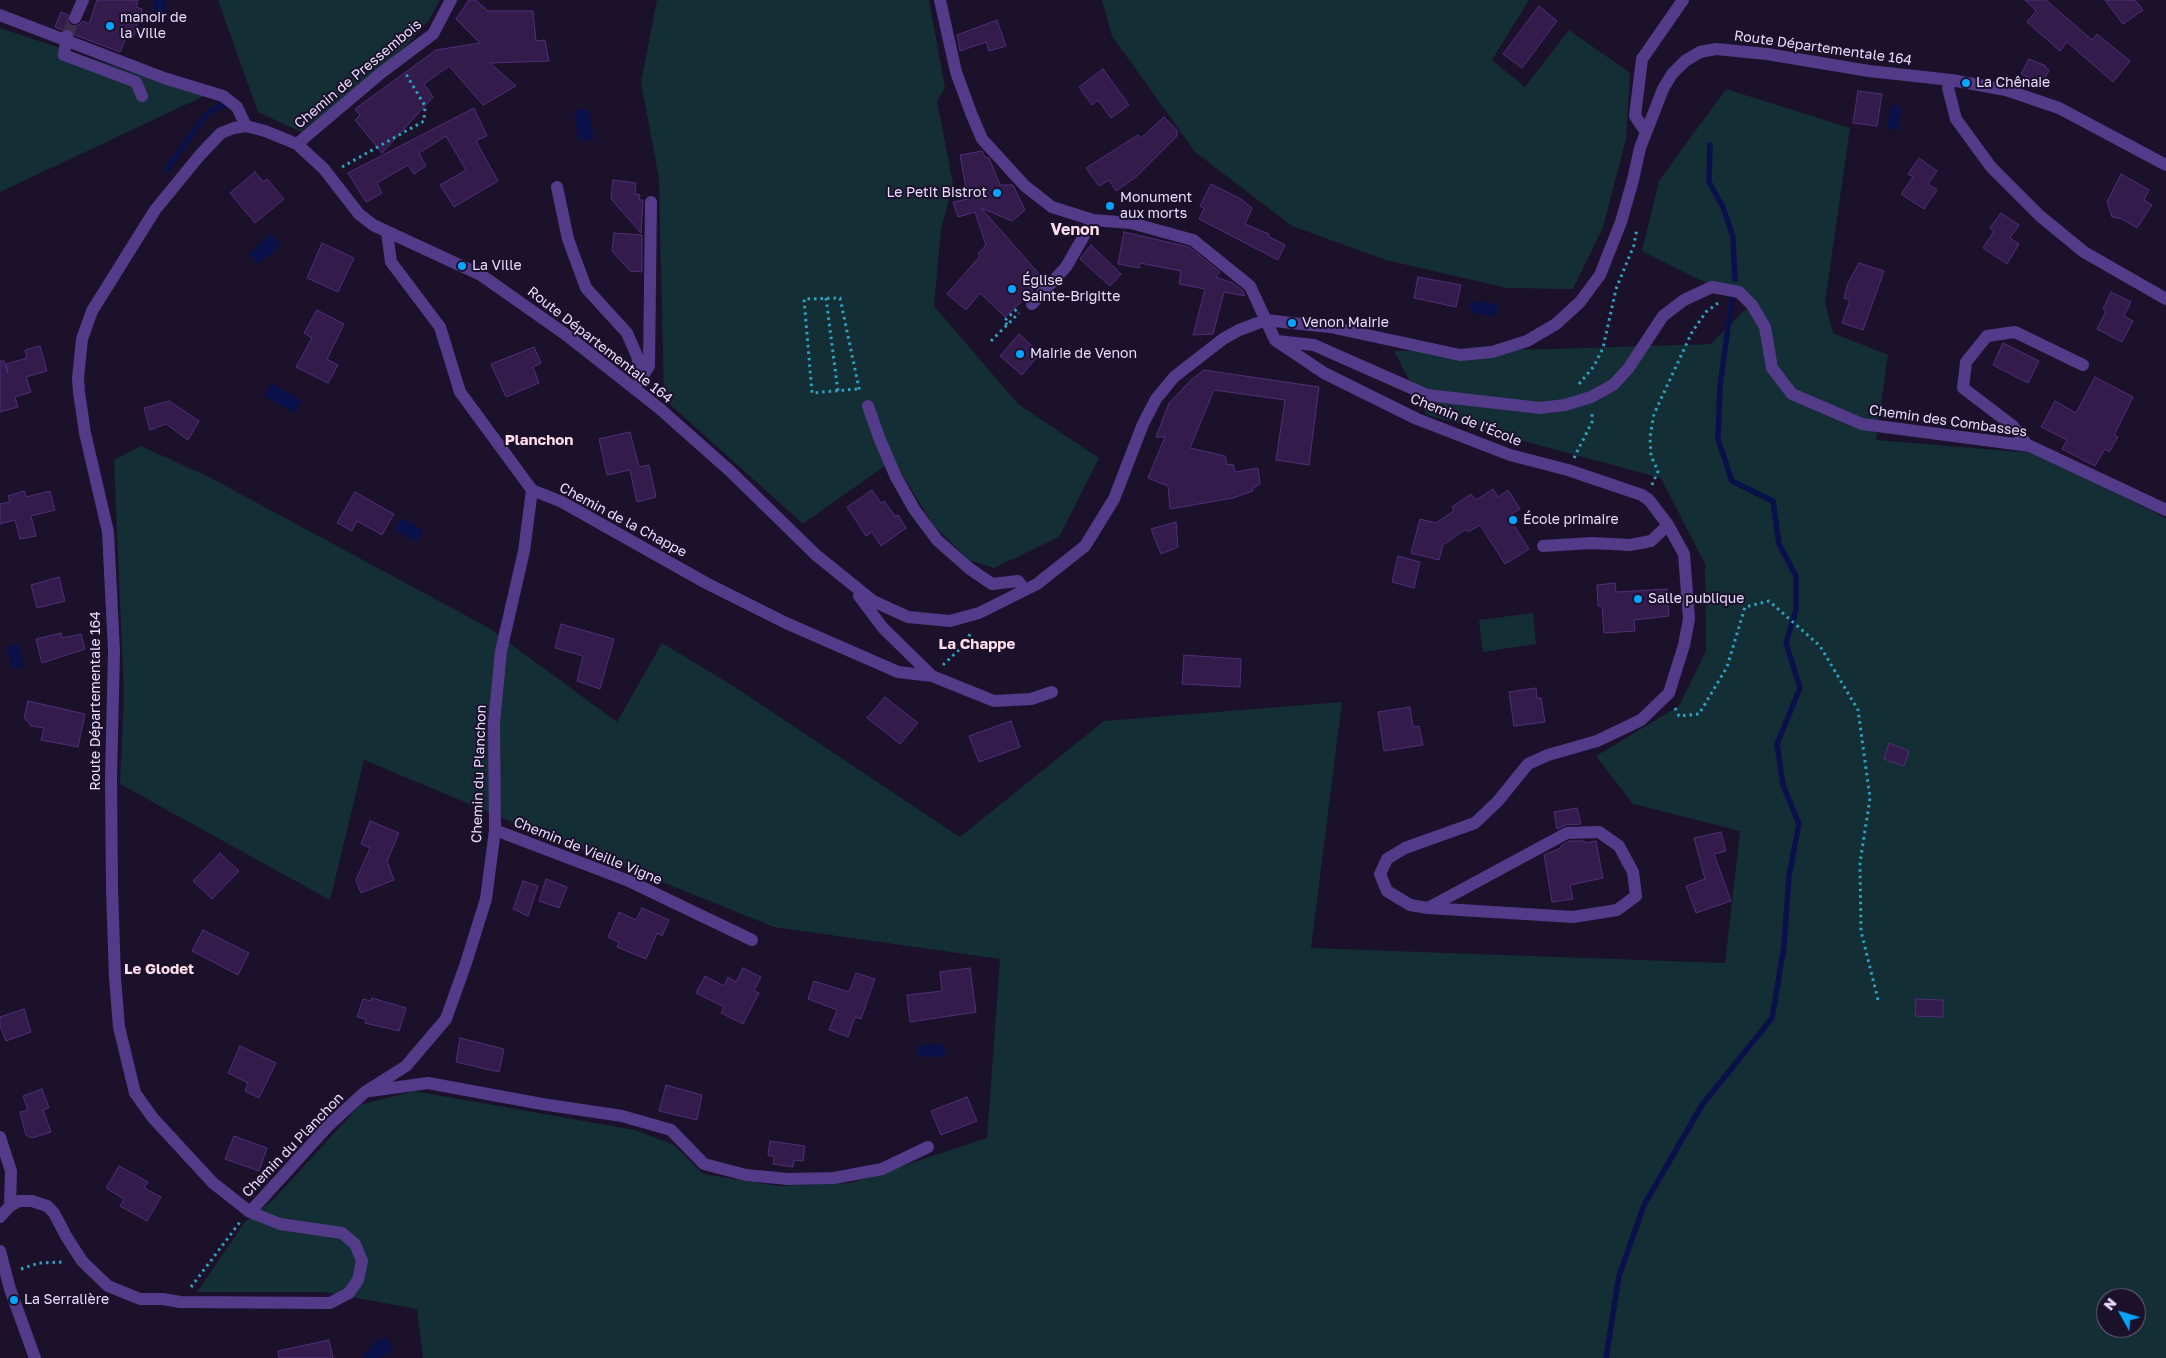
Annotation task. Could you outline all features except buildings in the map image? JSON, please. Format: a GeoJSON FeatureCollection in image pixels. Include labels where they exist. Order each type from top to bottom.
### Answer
{"type":"FeatureCollection","features":[{"type":"Feature","properties":{"kind":"street"},"geometry":{"type":"LineString","coordinates":[[75,18],[83,0]]}},
{"type":"Feature","properties":{"kind":"street","name":"Chemin de Pressembois"},"geometry":{"type":"LineString","coordinates":[[297,144],[397,61],[433,34],[451,0]]}},
{"type":"Feature","properties":{"kind":"street"},"geometry":{"type":"LineString","coordinates":[[940,0],[956,72],[982,139],[1025,186],[1052,207],[1093,220],[1132,223],[1193,240],[1250,286],[1274,340]]}},
{"type":"Feature","properties":{"kind":"street"},"geometry":{"type":"LineString","coordinates":[[1646,132],[1635,116],[1642,59],[1684,0]]}},
{"type":"Feature","properties":{"kind":"street"},"geometry":{"type":"LineString","coordinates":[[0,15],[66,38],[164,78],[223,96],[237,107],[246,126]]}},
{"type":"Feature","properties":{"kind":"street"},"geometry":{"type":"LineString","coordinates":[[66,38],[64,55],[136,82],[142,96]]}},
{"type":"Feature","properties":{"kind":"street","name":"Route Départementale 164"},"geometry":{"type":"LineString","coordinates":[[10,1206],[19,1201],[32,1201],[47,1206],[54,1213],[82,1261],[108,1286],[140,1299],[163,1299],[180,1302],[330,1303],[349,1293],[358,1280],[362,1261],[355,1244],[342,1234],[280,1224],[250,1212],[213,1183],[153,1118],[135,1093],[127,1068],[119,1026],[114,969],[111,778],[114,651],[108,532],[85,433],[78,378],[82,339],[92,311],[155,210],[200,155],[221,133],[246,126],[265,131],[297,144],[328,175],[359,214],[387,232],[481,275],[639,384],[816,555],[873,601],[908,617],[950,621],[979,613],[1037,584],[1085,546],[1114,499],[1143,424],[1156,399],[1174,377],[1223,339],[1239,330],[1266,320],[1330,327],[1460,354],[1492,352],[1527,341],[1556,324],[1580,302],[1600,276],[1621,222],[1634,180],[1640,148],[1663,89],[1672,74],[1685,61],[1700,52],[1716,49],[1767,54],[1869,71],[1951,80],[2006,90],[2059,108],[2166,165]]}},
{"type":"Feature","properties":{"kind":"street"},"geometry":{"type":"LineString","coordinates":[[1951,80],[1948,88],[1956,119],[1991,168],[2040,216],[2084,252],[2166,299]]}},
{"type":"Feature","properties":{"kind":"street"},"geometry":{"type":"LineString","coordinates":[[557,187],[568,239],[586,288],[628,333],[637,356],[639,384]]}},
{"type":"Feature","properties":{"kind":"street"},"geometry":{"type":"LineString","coordinates":[[639,384],[649,366],[651,202]]}},
{"type":"Feature","properties":{"kind":"street"},"geometry":{"type":"LineString","coordinates":[[1032,304],[1066,267],[1093,220]]}},
{"type":"Feature","properties":{"kind":"street"},"geometry":{"type":"LineString","coordinates":[[387,232],[391,262],[440,327],[460,392],[532,490]]}},
{"type":"Feature","properties":{"kind":"street","name":"Chemin des Combasses"},"geometry":{"type":"LineString","coordinates":[[1274,340],[1314,346],[1427,395],[1540,408],[1565,405],[1591,398],[1613,386],[1628,368],[1663,316],[1684,300],[1712,287],[1739,292],[1752,305],[1764,327],[1772,368],[1792,394],[1862,424],[2028,446],[2166,510]]}},
{"type":"Feature","properties":{"kind":"street"},"geometry":{"type":"LineString","coordinates":[[2028,446],[2013,426],[1963,388],[1966,362],[1987,336],[2016,332],[2083,365]]}},
{"type":"Feature","properties":{"kind":"street","name":"Chemin de l'École"},"geometry":{"type":"LineString","coordinates":[[1274,340],[1324,373],[1417,419],[1510,455],[1568,470],[1642,495],[1649,500],[1668,525],[1684,554],[1689,620],[1684,645],[1669,693]]}},
{"type":"Feature","properties":{"kind":"street"},"geometry":{"type":"LineString","coordinates":[[868,406],[896,477],[914,509],[937,540],[970,569],[992,584],[1018,581],[1025,590]]}},
{"type":"Feature","properties":{"kind":"street","name":"Chemin du Planchon"},"geometry":{"type":"LineString","coordinates":[[250,1212],[329,1125],[365,1092],[406,1066],[446,1019],[486,899],[495,830],[494,723],[501,651],[524,551],[532,490]]}},
{"type":"Feature","properties":{"kind":"street","name":"Chemin de la Chappe"},"geometry":{"type":"LineString","coordinates":[[532,490],[562,502],[706,583],[786,623],[898,672],[932,676]]}},
{"type":"Feature","properties":{"kind":"street"},"geometry":{"type":"LineString","coordinates":[[1542,546],[1592,543],[1630,545],[1651,540],[1668,525]]}},
{"type":"Feature","properties":{"kind":"street"},"geometry":{"type":"LineString","coordinates":[[850,584],[883,628],[932,676],[994,700],[1031,699],[1052,692]]}},
{"type":"Feature","properties":{"kind":"street"},"geometry":{"type":"LineString","coordinates":[[1428,908],[1567,833],[1599,832],[1619,846],[1633,872],[1636,896],[1617,910],[1574,918],[1428,908],[1410,905],[1387,891],[1380,874],[1387,859],[1405,848],[1476,823],[1498,801],[1528,764],[1548,755],[1597,741],[1641,720],[1669,693]]}},
{"type":"Feature","properties":{"kind":"street","name":"Chemin de Vieille Vigne"},"geometry":{"type":"LineString","coordinates":[[495,830],[629,880],[752,940]]}},
{"type":"Feature","properties":{"kind":"street"},"geometry":{"type":"LineString","coordinates":[[365,1092],[428,1083],[542,1104],[622,1116],[671,1130],[704,1164],[746,1175],[788,1179],[834,1178],[882,1169],[928,1147]]}},
{"type":"Feature","properties":{"kind":"street"},"geometry":{"type":"LineString","coordinates":[[0,1137],[11,1171],[10,1206],[0,1218]]}},
{"type":"Feature","properties":{"kind":"street"},"geometry":{"type":"LineString","coordinates":[[0,1195],[10,1206]]}},
{"type":"Feature","properties":{"kind":"street"},"geometry":{"type":"LineString","coordinates":[[0,1251],[35,1358]]}},
{"type":"Feature","properties":{"kind":"path"},"geometry":{"type":"LineString","coordinates":[[328,175],[424,121],[426,106],[397,61]]}},
{"type":"Feature","properties":{"kind":"path"},"geometry":{"type":"LineString","coordinates":[[1565,405],[1594,366],[1603,348],[1616,289],[1634,245]]}},
{"type":"Feature","properties":{"kind":"path"},"geometry":{"type":"LineString","coordinates":[[826,298],[838,392]]}},
{"type":"Feature","properties":{"kind":"path"},"geometry":{"type":"LineString","coordinates":[[857,389],[812,393],[804,299],[840,298],[857,389],[868,406]]}},
{"type":"Feature","properties":{"kind":"path"},"geometry":{"type":"LineString","coordinates":[[1642,495],[1654,483],[1658,471],[1651,456],[1650,437],[1657,407],[1692,332],[1706,312],[1723,300]]}},
{"type":"Feature","properties":{"kind":"path"},"geometry":{"type":"LineString","coordinates":[[991,341],[1009,324],[1004,321]]}},
{"type":"Feature","properties":{"kind":"path"},"geometry":{"type":"LineString","coordinates":[[1568,470],[1592,422],[1591,398]]}},
{"type":"Feature","properties":{"kind":"path"},"geometry":{"type":"LineString","coordinates":[[1669,693],[1679,716],[1699,714],[1727,667],[1746,606],[1769,600],[1820,646],[1858,710],[1870,798],[1860,862],[1862,931],[1878,1000]]}},
{"type":"Feature","properties":{"kind":"path"},"geometry":{"type":"LineString","coordinates":[[932,676],[965,644]]}},
{"type":"Feature","properties":{"kind":"path"},"geometry":{"type":"LineString","coordinates":[[180,1302],[244,1217],[250,1212]]}},
{"type":"Feature","properties":{"kind":"path"},"geometry":{"type":"LineString","coordinates":[[6,1274],[39,1263],[82,1261]]}},
{"type":"Feature","properties":{"kind":"green space"},"geometry":{"type":"Polygon","coordinates":[[[218,0],[440,0],[429,20],[404,48],[301,132],[258,112],[218,0]]]}},
{"type":"Feature","properties":{"kind":"green space"},"geometry":{"type":"Polygon","coordinates":[[[657,0],[929,0],[945,88],[937,101],[953,184],[941,229],[934,306],[1018,404],[1099,458],[1059,537],[994,568],[969,560],[934,526],[893,460],[803,524],[664,399],[659,179],[641,82],[657,0]]]}},
{"type":"Feature","properties":{"kind":"green space"},"geometry":{"type":"Polygon","coordinates":[[[1102,0],[1529,0],[1492,60],[1525,87],[1569,30],[1630,73],[1626,139],[1603,227],[1573,289],[1507,288],[1386,260],[1292,226],[1195,152],[1112,36],[1102,0]]]}},
{"type":"Feature","properties":{"kind":"green space"},"geometry":{"type":"Polygon","coordinates":[[[0,28],[204,96],[0,192],[0,28]]]}},
{"type":"Feature","properties":{"kind":"green space"},"geometry":{"type":"Polygon","coordinates":[[[1726,89],[1850,128],[1825,302],[1833,333],[1888,355],[1876,440],[2033,453],[2166,518],[2166,1358],[423,1358],[417,1309],[324,1292],[197,1292],[245,1222],[272,1201],[360,1105],[414,1091],[635,1130],[674,1145],[703,1174],[778,1186],[851,1183],[987,1138],[1000,959],[774,927],[364,760],[330,900],[120,784],[124,695],[114,460],[141,446],[209,477],[489,628],[617,722],[662,643],[735,687],[960,837],[1104,721],[1342,702],[1311,948],[1725,963],[1740,831],[1633,804],[1596,756],[1679,706],[1706,651],[1705,564],[1661,478],[1427,415],[1394,351],[1553,349],[1711,344],[1750,305],[1642,251],[1659,181],[1726,89]]]}},
{"type":"Feature","properties":{"kind":"green space"},"geometry":{"type":"Polygon","coordinates":[[[1533,613],[1536,644],[1483,652],[1479,620],[1533,613]]]}},
{"type":"Feature","properties":{"kind":"shaded area"},"geometry":{"type":"Polygon","coordinates":[[[154,0],[165,0],[167,19],[162,22],[158,20],[154,10],[154,0]]]}},
{"type":"Feature","properties":{"kind":"shaded area"},"geometry":{"type":"Polygon","coordinates":[[[1893,105],[1897,105],[1901,110],[1898,130],[1887,128],[1890,108],[1893,105]]]}},
{"type":"Feature","properties":{"kind":"shaded area"},"geometry":{"type":"Polygon","coordinates":[[[580,108],[589,111],[594,139],[579,141],[574,113],[580,108]]]}},
{"type":"Feature","properties":{"kind":"shaded area"},"geometry":{"type":"Polygon","coordinates":[[[271,234],[281,245],[259,264],[249,254],[271,234]]]}},
{"type":"Feature","properties":{"kind":"shaded area"},"geometry":{"type":"Polygon","coordinates":[[[1475,301],[1498,304],[1496,316],[1473,313],[1469,306],[1475,301]]]}},
{"type":"Feature","properties":{"kind":"shaded area"},"geometry":{"type":"Polygon","coordinates":[[[271,383],[302,401],[295,413],[264,396],[271,383]]]}},
{"type":"Feature","properties":{"kind":"shaded area"},"geometry":{"type":"Polygon","coordinates":[[[401,518],[423,530],[417,542],[394,529],[401,518]]]}},
{"type":"Feature","properties":{"kind":"shaded area"},"geometry":{"type":"Polygon","coordinates":[[[18,644],[24,667],[13,669],[7,647],[18,644]]]}},
{"type":"Feature","properties":{"kind":"shaded area"},"geometry":{"type":"Polygon","coordinates":[[[941,1044],[946,1050],[942,1057],[922,1057],[918,1055],[918,1047],[921,1045],[941,1044]]]}},
{"type":"Feature","properties":{"kind":"shaded area"},"geometry":{"type":"Polygon","coordinates":[[[387,1337],[393,1351],[379,1358],[364,1358],[363,1354],[370,1350],[373,1343],[387,1337]]]}},
{"type":"Feature","properties":{"kind":"waterway"},"geometry":{"type":"LineString","coordinates":[[166,170],[207,113],[223,105]]}},
{"type":"Feature","properties":{"kind":"waterway"},"geometry":{"type":"LineString","coordinates":[[1710,145],[1709,182],[1723,207],[1733,237],[1735,279]]}},
{"type":"Feature","properties":{"kind":"waterway"},"geometry":{"type":"LineString","coordinates":[[1606,1358],[1619,1276],[1644,1205],[1702,1105],[1772,1018],[1784,946],[1789,876],[1799,824],[1783,785],[1777,744],[1800,688],[1786,643],[1796,610],[1796,576],[1779,544],[1773,501],[1732,481],[1718,439],[1720,386],[1732,298]]}},
{"type":"Feature","properties":{"kind":"tunnel"},"geometry":{"type":"LineString","coordinates":[[67,36],[75,18]]}},
{"type":"Feature","properties":{"kind":"place","name":"manoir de la Ville"},"geometry":{"type":"Point","coordinates":[110,26]}},
{"type":"Feature","properties":{"kind":"place","name":"La Chênaie"},"geometry":{"type":"Point","coordinates":[1966,83]}},
{"type":"Feature","properties":{"kind":"place","name":"Le Petit Bistrot"},"geometry":{"type":"Point","coordinates":[997,193]}},
{"type":"Feature","properties":{"kind":"place","name":"Monument aux morts"},"geometry":{"type":"Point","coordinates":[1110,206]}},
{"type":"Feature","properties":{"kind":"place","name":"La Ville"},"geometry":{"type":"Point","coordinates":[462,266]}},
{"type":"Feature","properties":{"kind":"place","name":"Église Sainte-Brigitte"},"geometry":{"type":"Point","coordinates":[1012,289]}},
{"type":"Feature","properties":{"kind":"place","name":"Venon Mairie"},"geometry":{"type":"Point","coordinates":[1292,323]}},
{"type":"Feature","properties":{"kind":"place","name":"Mairie de Venon"},"geometry":{"type":"Point","coordinates":[1020,354]}},
{"type":"Feature","properties":{"kind":"place","name":"École primaire"},"geometry":{"type":"Point","coordinates":[1513,520]}},
{"type":"Feature","properties":{"kind":"place","name":"Salle publique"},"geometry":{"type":"Point","coordinates":[1638,599]}},
{"type":"Feature","properties":{"kind":"place","name":"La Serralière"},"geometry":{"type":"Point","coordinates":[14,1300]}},
{"type":"Feature","properties":{"kind":"district","name":"Venon"},"geometry":{"type":"Point","coordinates":[1075,230]}},
{"type":"Feature","properties":{"kind":"district","name":"Planchon"},"geometry":{"type":"Point","coordinates":[539,440]}},
{"type":"Feature","properties":{"kind":"district","name":"La Chappe"},"geometry":{"type":"Point","coordinates":[977,644]}},
{"type":"Feature","properties":{"kind":"district","name":"Le Glodet"},"geometry":{"type":"Point","coordinates":[159,969]}}]}
